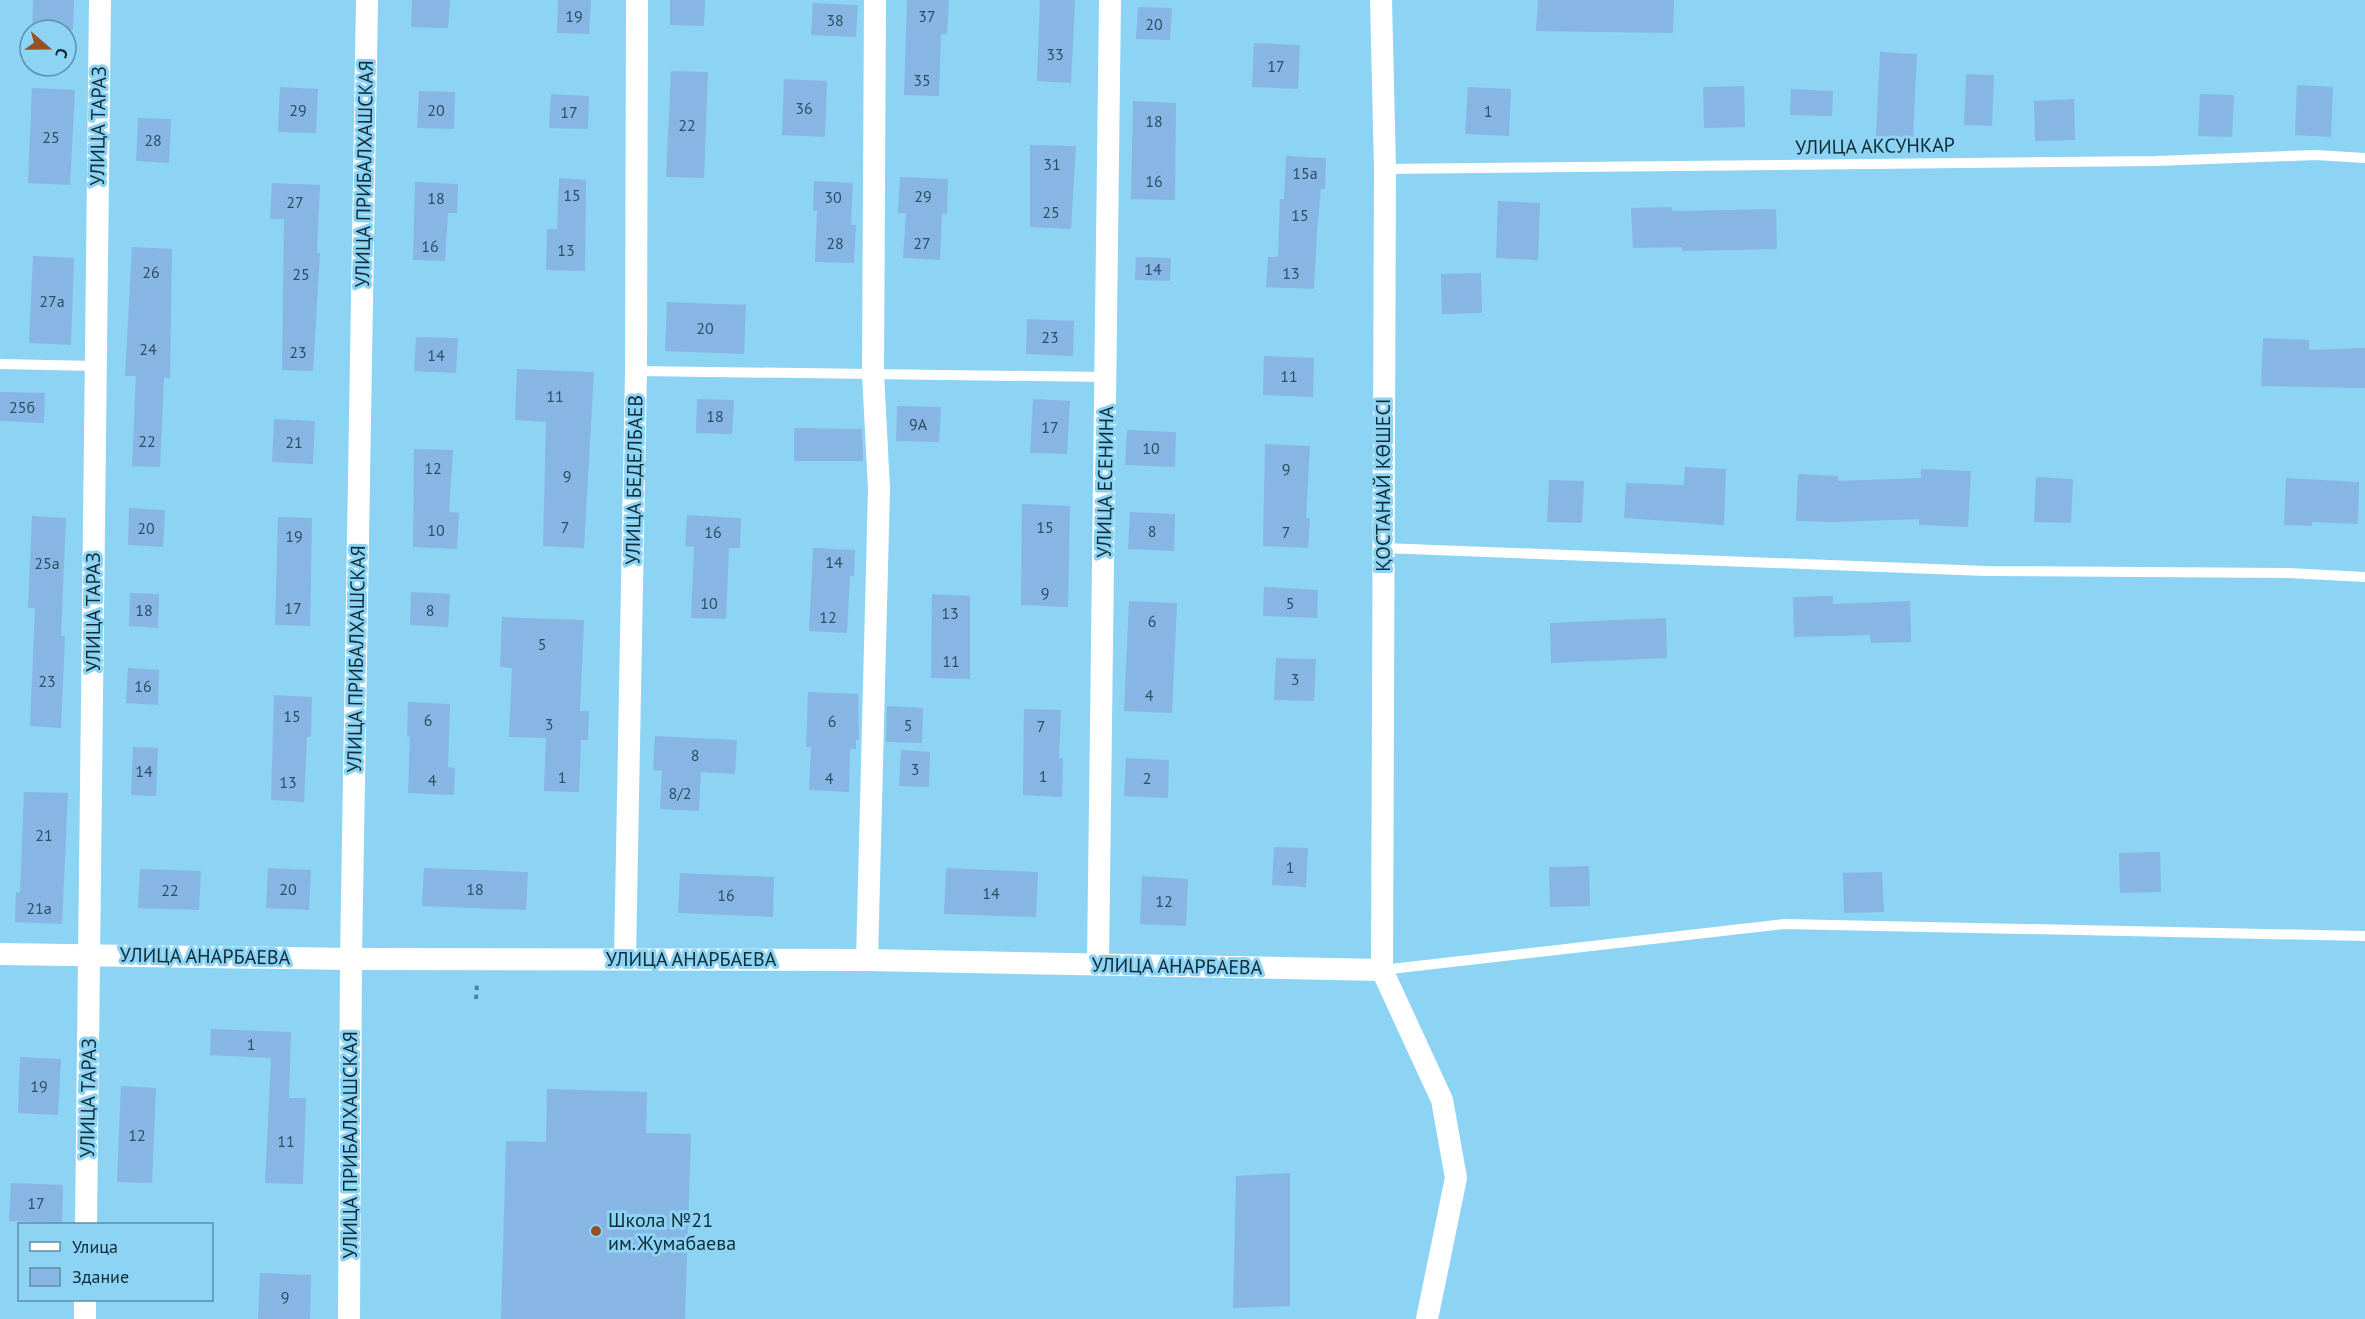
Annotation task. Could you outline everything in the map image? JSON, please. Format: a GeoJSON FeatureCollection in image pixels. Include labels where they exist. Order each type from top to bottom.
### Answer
{"type":"FeatureCollection","features":[{"type":"Feature","properties":{"kind":"street","name":"УЛИЦА ТАРАЗ"},"geometry":{"type":"LineString","coordinates":[[86,1223],[100,0]]}},
{"type":"Feature","properties":{"kind":"street","name":"УЛИЦА ПРИБАЛХАШСКАЯ"},"geometry":{"type":"LineString","coordinates":[[349,1319],[351,959],[367,0]]}},
{"type":"Feature","properties":{"kind":"street","name":"УЛИЦА БЕДЕЛБАЕВ"},"geometry":{"type":"LineString","coordinates":[[625,959],[636,371],[637,0]]}},
{"type":"Feature","properties":{"kind":"street"},"geometry":{"type":"LineString","coordinates":[[867,960],[879,489],[873,373],[875,0]]}},
{"type":"Feature","properties":{"kind":"street","name":"УЛИЦА ЕСЕНИНА"},"geometry":{"type":"LineString","coordinates":[[1098,964],[1110,0]]}},
{"type":"Feature","properties":{"kind":"street","name":"ҚОСТАНАЙ КӨШЕСІ"},"geometry":{"type":"LineString","coordinates":[[1381,0],[1385,169],[1382,970]]}},
{"type":"Feature","properties":{"kind":"street","name":"УЛИЦА АНАРБАЕВА"},"geometry":{"type":"LineString","coordinates":[[0,954],[351,959],[867,960],[1382,970]]}},
{"type":"Feature","properties":{"kind":"street"},"geometry":{"type":"LineString","coordinates":[[1382,970],[1442,1100],[1456,1178],[1427,1319]]}},
{"type":"Feature","properties":{"kind":"street"},"geometry":{"type":"LineString","coordinates":[[85,1301],[85,1319]]}},
{"type":"Feature","properties":{"kind":"lane","name":"УЛИЦА АКСУНКАР"},"geometry":{"type":"LineString","coordinates":[[1385,169],[2156,161],[2316,155],[2365,158]]}},
{"type":"Feature","properties":{"kind":"lane"},"geometry":{"type":"LineString","coordinates":[[0,364],[95,366]]}},
{"type":"Feature","properties":{"kind":"lane"},"geometry":{"type":"LineString","coordinates":[[636,371],[1107,377]]}},
{"type":"Feature","properties":{"kind":"lane"},"geometry":{"type":"LineString","coordinates":[[1383,548],[1986,571],[2288,573],[2365,577]]}},
{"type":"Feature","properties":{"kind":"lane"},"geometry":{"type":"LineString","coordinates":[[1382,970],[1784,924],[2365,936]]}},
{"type":"Feature","properties":{"kind":"building"},"geometry":{"type":"Polygon","coordinates":[[[33,0],[74,0],[73,18],[32,18],[33,0]]]}},
{"type":"Feature","properties":{"kind":"building"},"geometry":{"type":"Polygon","coordinates":[[[412,0],[450,0],[448,28],[411,27],[412,0]]]}},
{"type":"Feature","properties":{"kind":"building"},"geometry":{"type":"Polygon","coordinates":[[[558,0],[591,0],[589,34],[557,33],[558,0]]]}},
{"type":"Feature","properties":{"kind":"building"},"geometry":{"type":"Polygon","coordinates":[[[670,0],[705,0],[704,26],[670,25],[670,0]]]}},
{"type":"Feature","properties":{"kind":"building"},"geometry":{"type":"Polygon","coordinates":[[[907,0],[949,0],[947,34],[941,34],[939,96],[904,95],[907,0]]]}},
{"type":"Feature","properties":{"kind":"building"},"geometry":{"type":"Polygon","coordinates":[[[1040,0],[1075,0],[1071,83],[1037,81],[1040,0]]]}},
{"type":"Feature","properties":{"kind":"building"},"geometry":{"type":"Polygon","coordinates":[[[1538,0],[1674,0],[1673,33],[1536,31],[1538,0]]]}},
{"type":"Feature","properties":{"kind":"building"},"geometry":{"type":"Polygon","coordinates":[[[813,3],[858,5],[856,37],[811,35],[813,3]]]}},
{"type":"Feature","properties":{"kind":"building"},"geometry":{"type":"Polygon","coordinates":[[[1138,7],[1172,8],[1170,40],[1136,39],[1138,7]]]}},
{"type":"Feature","properties":{"kind":"building"},"geometry":{"type":"Polygon","coordinates":[[[1254,43],[1300,45],[1298,89],[1252,87],[1254,43]]]}},
{"type":"Feature","properties":{"kind":"building"},"geometry":{"type":"Polygon","coordinates":[[[1880,52],[1917,54],[1913,137],[1876,136],[1880,52]]]}},
{"type":"Feature","properties":{"kind":"building"},"geometry":{"type":"Polygon","coordinates":[[[671,71],[708,72],[704,178],[666,177],[671,71]]]}},
{"type":"Feature","properties":{"kind":"building"},"geometry":{"type":"Polygon","coordinates":[[[1966,74],[1994,75],[1992,126],[1964,125],[1966,74]]]}},
{"type":"Feature","properties":{"kind":"building"},"geometry":{"type":"Polygon","coordinates":[[[784,79],[827,81],[825,137],[782,135],[784,79]]]}},
{"type":"Feature","properties":{"kind":"building"},"geometry":{"type":"Polygon","coordinates":[[[2297,85],[2333,87],[2331,137],[2295,135],[2297,85]]]}},
{"type":"Feature","properties":{"kind":"building"},"geometry":{"type":"Polygon","coordinates":[[[1744,86],[1745,127],[1704,128],[1703,87],[1744,86]]]}},
{"type":"Feature","properties":{"kind":"building"},"geometry":{"type":"Polygon","coordinates":[[[280,87],[318,89],[316,133],[278,132],[280,87]]]}},
{"type":"Feature","properties":{"kind":"building"},"geometry":{"type":"Polygon","coordinates":[[[1468,87],[1511,89],[1509,136],[1465,134],[1468,87]]]}},
{"type":"Feature","properties":{"kind":"building"},"geometry":{"type":"Polygon","coordinates":[[[32,88],[75,90],[70,185],[28,183],[32,88]]]}},
{"type":"Feature","properties":{"kind":"building"},"geometry":{"type":"Polygon","coordinates":[[[1791,89],[1833,91],[1832,116],[1790,115],[1791,89]]]}},
{"type":"Feature","properties":{"kind":"building"},"geometry":{"type":"Polygon","coordinates":[[[419,91],[455,92],[454,129],[417,128],[419,91]]]}},
{"type":"Feature","properties":{"kind":"building"},"geometry":{"type":"Polygon","coordinates":[[[551,94],[589,96],[588,129],[549,128],[551,94]]]}},
{"type":"Feature","properties":{"kind":"building"},"geometry":{"type":"Polygon","coordinates":[[[2200,94],[2234,95],[2232,137],[2198,136],[2200,94]]]}},
{"type":"Feature","properties":{"kind":"building"},"geometry":{"type":"Polygon","coordinates":[[[2074,99],[2075,140],[2035,141],[2034,101],[2074,99]]]}},
{"type":"Feature","properties":{"kind":"building"},"geometry":{"type":"Polygon","coordinates":[[[1133,101],[1176,103],[1175,200],[1131,199],[1133,101]]]}},
{"type":"Feature","properties":{"kind":"building"},"geometry":{"type":"Polygon","coordinates":[[[138,118],[171,119],[169,163],[136,161],[138,118]]]}},
{"type":"Feature","properties":{"kind":"building"},"geometry":{"type":"Polygon","coordinates":[[[1030,145],[1076,146],[1071,229],[1030,227],[1030,145]]]}},
{"type":"Feature","properties":{"kind":"building"},"geometry":{"type":"Polygon","coordinates":[[[1286,156],[1326,158],[1325,189],[1321,189],[1317,231],[1314,289],[1266,287],[1268,257],[1278,257],[1280,199],[1284,199],[1286,156]]]}},
{"type":"Feature","properties":{"kind":"building"},"geometry":{"type":"Polygon","coordinates":[[[900,177],[948,179],[947,214],[942,214],[940,260],[903,258],[906,213],[898,213],[900,177]]]}},
{"type":"Feature","properties":{"kind":"building"},"geometry":{"type":"Polygon","coordinates":[[[559,178],[586,180],[585,271],[546,270],[547,229],[557,229],[559,178]]]}},
{"type":"Feature","properties":{"kind":"building"},"geometry":{"type":"Polygon","coordinates":[[[814,181],[853,183],[851,225],[856,225],[854,263],[815,262],[817,211],[813,211],[814,181]]]}},
{"type":"Feature","properties":{"kind":"building"},"geometry":{"type":"Polygon","coordinates":[[[415,182],[458,184],[457,213],[448,213],[445,261],[413,260],[415,182]]]}},
{"type":"Feature","properties":{"kind":"building"},"geometry":{"type":"Polygon","coordinates":[[[272,183],[320,185],[317,252],[320,253],[313,371],[282,370],[284,219],[270,219],[272,183]]]}},
{"type":"Feature","properties":{"kind":"building"},"geometry":{"type":"Polygon","coordinates":[[[1498,201],[1540,203],[1538,260],[1496,258],[1498,201]]]}},
{"type":"Feature","properties":{"kind":"building"},"geometry":{"type":"Polygon","coordinates":[[[1672,207],[1672,211],[1776,209],[1777,249],[1682,251],[1682,247],[1633,248],[1631,208],[1672,207]]]}},
{"type":"Feature","properties":{"kind":"building"},"geometry":{"type":"Polygon","coordinates":[[[132,247],[172,249],[170,378],[164,378],[160,467],[132,466],[136,376],[125,376],[132,247]]]}},
{"type":"Feature","properties":{"kind":"building"},"geometry":{"type":"Polygon","coordinates":[[[33,256],[74,258],[71,345],[29,343],[33,256]]]}},
{"type":"Feature","properties":{"kind":"building"},"geometry":{"type":"Polygon","coordinates":[[[1136,257],[1171,258],[1170,281],[1135,280],[1136,257]]]}},
{"type":"Feature","properties":{"kind":"building"},"geometry":{"type":"Polygon","coordinates":[[[1481,273],[1482,313],[1442,314],[1441,274],[1481,273]]]}},
{"type":"Feature","properties":{"kind":"building"},"geometry":{"type":"Polygon","coordinates":[[[667,302],[746,305],[744,354],[665,351],[667,302]]]}},
{"type":"Feature","properties":{"kind":"building"},"geometry":{"type":"Polygon","coordinates":[[[1027,319],[1074,321],[1073,356],[1026,354],[1027,319]]]}},
{"type":"Feature","properties":{"kind":"building"},"geometry":{"type":"Polygon","coordinates":[[[416,337],[458,338],[456,373],[414,371],[416,337]]]}},
{"type":"Feature","properties":{"kind":"building"},"geometry":{"type":"Polygon","coordinates":[[[2263,338],[2309,340],[2309,350],[2365,348],[2365,388],[2261,386],[2263,338]]]}},
{"type":"Feature","properties":{"kind":"building"},"geometry":{"type":"Polygon","coordinates":[[[1264,356],[1314,358],[1313,397],[1263,395],[1264,356]]]}},
{"type":"Feature","properties":{"kind":"building"},"geometry":{"type":"Polygon","coordinates":[[[517,369],[594,372],[584,548],[543,546],[546,422],[515,420],[517,369]]]}},
{"type":"Feature","properties":{"kind":"building"},"geometry":{"type":"Polygon","coordinates":[[[0,392],[45,393],[44,423],[0,421],[0,392]]]}},
{"type":"Feature","properties":{"kind":"building"},"geometry":{"type":"Polygon","coordinates":[[[697,399],[734,400],[732,434],[696,433],[697,399]]]}},
{"type":"Feature","properties":{"kind":"building"},"geometry":{"type":"Polygon","coordinates":[[[1033,399],[1070,401],[1067,454],[1030,453],[1033,399]]]}},
{"type":"Feature","properties":{"kind":"building"},"geometry":{"type":"Polygon","coordinates":[[[897,406],[941,407],[939,442],[896,441],[897,406]]]}},
{"type":"Feature","properties":{"kind":"building"},"geometry":{"type":"Polygon","coordinates":[[[274,419],[315,421],[313,464],[272,462],[274,419]]]}},
{"type":"Feature","properties":{"kind":"building"},"geometry":{"type":"Polygon","coordinates":[[[794,428],[862,429],[863,461],[794,461],[794,428]]]}},
{"type":"Feature","properties":{"kind":"building"},"geometry":{"type":"Polygon","coordinates":[[[1127,430],[1176,432],[1175,467],[1125,465],[1127,430]]]}},
{"type":"Feature","properties":{"kind":"building"},"geometry":{"type":"Polygon","coordinates":[[[1265,444],[1310,446],[1306,518],[1310,518],[1308,548],[1263,546],[1265,444]]]}},
{"type":"Feature","properties":{"kind":"building"},"geometry":{"type":"Polygon","coordinates":[[[414,449],[453,450],[449,512],[459,513],[457,549],[413,547],[414,449]]]}},
{"type":"Feature","properties":{"kind":"building"},"geometry":{"type":"Polygon","coordinates":[[[1685,467],[1726,469],[1724,525],[1624,518],[1626,483],[1684,485],[1685,467]]]}},
{"type":"Feature","properties":{"kind":"building"},"geometry":{"type":"Polygon","coordinates":[[[1921,469],[1971,471],[1968,527],[1919,525],[1919,519],[1796,521],[1798,474],[1838,476],[1838,481],[1921,478],[1921,469]]]}},
{"type":"Feature","properties":{"kind":"building"},"geometry":{"type":"Polygon","coordinates":[[[2036,477],[2073,479],[2071,523],[2034,522],[2036,477]]]}},
{"type":"Feature","properties":{"kind":"building"},"geometry":{"type":"Polygon","coordinates":[[[2286,478],[2359,482],[2358,524],[2312,522],[2312,526],[2284,525],[2286,478]]]}},
{"type":"Feature","properties":{"kind":"building"},"geometry":{"type":"Polygon","coordinates":[[[1549,480],[1584,481],[1582,523],[1547,522],[1549,480]]]}},
{"type":"Feature","properties":{"kind":"building"},"geometry":{"type":"Polygon","coordinates":[[[1022,504],[1070,506],[1068,607],[1021,605],[1022,504]]]}},
{"type":"Feature","properties":{"kind":"building"},"geometry":{"type":"Polygon","coordinates":[[[129,508],[165,510],[163,547],[128,545],[129,508]]]}},
{"type":"Feature","properties":{"kind":"building"},"geometry":{"type":"Polygon","coordinates":[[[1130,512],[1175,514],[1174,551],[1128,549],[1130,512]]]}},
{"type":"Feature","properties":{"kind":"building"},"geometry":{"type":"Polygon","coordinates":[[[687,515],[741,518],[740,548],[729,548],[726,619],[691,618],[694,547],[685,546],[687,515]]]}},
{"type":"Feature","properties":{"kind":"building"},"geometry":{"type":"Polygon","coordinates":[[[32,516],[66,518],[61,636],[65,636],[61,728],[30,726],[35,608],[28,608],[32,516]]]}},
{"type":"Feature","properties":{"kind":"building"},"geometry":{"type":"Polygon","coordinates":[[[278,517],[312,518],[310,626],[275,625],[278,517]]]}},
{"type":"Feature","properties":{"kind":"building"},"geometry":{"type":"Polygon","coordinates":[[[813,548],[855,550],[854,576],[850,576],[847,633],[809,631],[813,548]]]}},
{"type":"Feature","properties":{"kind":"building"},"geometry":{"type":"Polygon","coordinates":[[[1264,587],[1318,590],[1317,618],[1263,616],[1264,587]]]}},
{"type":"Feature","properties":{"kind":"building"},"geometry":{"type":"Polygon","coordinates":[[[411,592],[450,594],[448,627],[410,625],[411,592]]]}},
{"type":"Feature","properties":{"kind":"building"},"geometry":{"type":"Polygon","coordinates":[[[130,593],[159,594],[158,628],[129,626],[130,593]]]}},
{"type":"Feature","properties":{"kind":"building"},"geometry":{"type":"Polygon","coordinates":[[[932,594],[970,596],[970,679],[931,678],[932,594]]]}},
{"type":"Feature","properties":{"kind":"building"},"geometry":{"type":"Polygon","coordinates":[[[1833,596],[1833,604],[1910,601],[1911,642],[1871,643],[1870,635],[1794,637],[1793,597],[1833,596]]]}},
{"type":"Feature","properties":{"kind":"building"},"geometry":{"type":"Polygon","coordinates":[[[1129,601],[1177,603],[1172,713],[1124,711],[1129,601]]]}},
{"type":"Feature","properties":{"kind":"building"},"geometry":{"type":"Polygon","coordinates":[[[502,617],[584,620],[580,711],[589,711],[588,740],[581,740],[579,792],[544,791],[546,738],[509,737],[512,668],[500,667],[502,617]]]}},
{"type":"Feature","properties":{"kind":"building"},"geometry":{"type":"Polygon","coordinates":[[[1666,618],[1667,658],[1551,663],[1550,623],[1666,618]]]}},
{"type":"Feature","properties":{"kind":"building"},"geometry":{"type":"Polygon","coordinates":[[[1276,658],[1316,659],[1314,701],[1274,700],[1276,658]]]}},
{"type":"Feature","properties":{"kind":"building"},"geometry":{"type":"Polygon","coordinates":[[[128,668],[159,670],[158,705],[126,703],[128,668]]]}},
{"type":"Feature","properties":{"kind":"building"},"geometry":{"type":"Polygon","coordinates":[[[808,692],[858,694],[859,740],[856,740],[856,749],[850,749],[849,792],[809,790],[811,747],[806,747],[808,692]]]}},
{"type":"Feature","properties":{"kind":"building"},"geometry":{"type":"Polygon","coordinates":[[[274,695],[312,697],[311,737],[307,737],[304,802],[271,800],[274,695]]]}},
{"type":"Feature","properties":{"kind":"building"},"geometry":{"type":"Polygon","coordinates":[[[408,702],[450,704],[448,767],[455,768],[454,795],[408,793],[410,737],[407,737],[408,702]]]}},
{"type":"Feature","properties":{"kind":"building"},"geometry":{"type":"Polygon","coordinates":[[[887,706],[923,708],[922,743],[886,742],[887,706]]]}},
{"type":"Feature","properties":{"kind":"building"},"geometry":{"type":"Polygon","coordinates":[[[1024,709],[1061,710],[1059,758],[1063,758],[1062,797],[1023,795],[1024,709]]]}},
{"type":"Feature","properties":{"kind":"building"},"geometry":{"type":"Polygon","coordinates":[[[655,736],[737,740],[735,774],[701,772],[699,811],[660,809],[662,771],[653,770],[655,736]]]}},
{"type":"Feature","properties":{"kind":"building"},"geometry":{"type":"Polygon","coordinates":[[[133,747],[158,748],[156,796],[131,795],[133,747]]]}},
{"type":"Feature","properties":{"kind":"building"},"geometry":{"type":"Polygon","coordinates":[[[901,750],[930,752],[929,787],[899,786],[901,750]]]}},
{"type":"Feature","properties":{"kind":"building"},"geometry":{"type":"Polygon","coordinates":[[[1126,758],[1169,760],[1168,798],[1124,796],[1126,758]]]}},
{"type":"Feature","properties":{"kind":"building"},"geometry":{"type":"Polygon","coordinates":[[[24,792],[68,793],[62,924],[15,922],[16,892],[20,893],[24,792]]]}},
{"type":"Feature","properties":{"kind":"building"},"geometry":{"type":"Polygon","coordinates":[[[1274,847],[1308,848],[1306,887],[1272,885],[1274,847]]]}},
{"type":"Feature","properties":{"kind":"building"},"geometry":{"type":"Polygon","coordinates":[[[2160,852],[2161,892],[2120,893],[2119,853],[2160,852]]]}},
{"type":"Feature","properties":{"kind":"building"},"geometry":{"type":"Polygon","coordinates":[[[1589,866],[1590,906],[1550,907],[1549,867],[1589,866]]]}},
{"type":"Feature","properties":{"kind":"building"},"geometry":{"type":"Polygon","coordinates":[[[268,868],[311,870],[309,910],[266,908],[268,868]]]}},
{"type":"Feature","properties":{"kind":"building"},"geometry":{"type":"Polygon","coordinates":[[[424,868],[528,872],[526,910],[422,906],[424,868]]]}},
{"type":"Feature","properties":{"kind":"building"},"geometry":{"type":"Polygon","coordinates":[[[946,868],[1038,872],[1036,917],[944,914],[946,868]]]}},
{"type":"Feature","properties":{"kind":"building"},"geometry":{"type":"Polygon","coordinates":[[[140,869],[201,871],[199,910],[138,908],[140,869]]]}},
{"type":"Feature","properties":{"kind":"building"},"geometry":{"type":"Polygon","coordinates":[[[1882,872],[1884,912],[1844,913],[1843,873],[1882,872]]]}},
{"type":"Feature","properties":{"kind":"building"},"geometry":{"type":"Polygon","coordinates":[[[680,873],[774,877],[773,917],[678,913],[680,873]]]}},
{"type":"Feature","properties":{"kind":"building"},"geometry":{"type":"Polygon","coordinates":[[[1142,876],[1188,879],[1186,926],[1140,924],[1142,876]]]}},
{"type":"Feature","properties":{"kind":"building"},"geometry":{"type":"Polygon","coordinates":[[[211,1029],[291,1032],[289,1098],[306,1098],[303,1184],[265,1183],[271,1058],[210,1055],[211,1029]]]}},
{"type":"Feature","properties":{"kind":"building"},"geometry":{"type":"Polygon","coordinates":[[[20,1057],[61,1059],[58,1115],[18,1113],[20,1057]]]}},
{"type":"Feature","properties":{"kind":"building"},"geometry":{"type":"Polygon","coordinates":[[[121,1086],[156,1088],[152,1183],[117,1182],[121,1086]]]}},
{"type":"Feature","properties":{"kind":"building","name":"Школа №21 им.Жумабаева"},"geometry":{"type":"Polygon","coordinates":[[[547,1089],[647,1092],[646,1133],[691,1134],[685,1319],[501,1319],[506,1141],[546,1142],[547,1089]]]}},
{"type":"Feature","properties":{"kind":"building"},"geometry":{"type":"Polygon","coordinates":[[[1290,1173],[1290,1306],[1233,1308],[1236,1176],[1290,1173]]]}},
{"type":"Feature","properties":{"kind":"building"},"geometry":{"type":"Polygon","coordinates":[[[11,1183],[63,1185],[62,1223],[9,1221],[11,1183]]]}},
{"type":"Feature","properties":{"kind":"building"},"geometry":{"type":"Polygon","coordinates":[[[260,1273],[311,1275],[310,1319],[258,1319],[260,1273]]]}},
{"type":"Feature","properties":{"kind":"place","name":"Школа №21 им.Жумабаева"},"geometry":{"type":"Point","coordinates":[596,1231]}}]}
